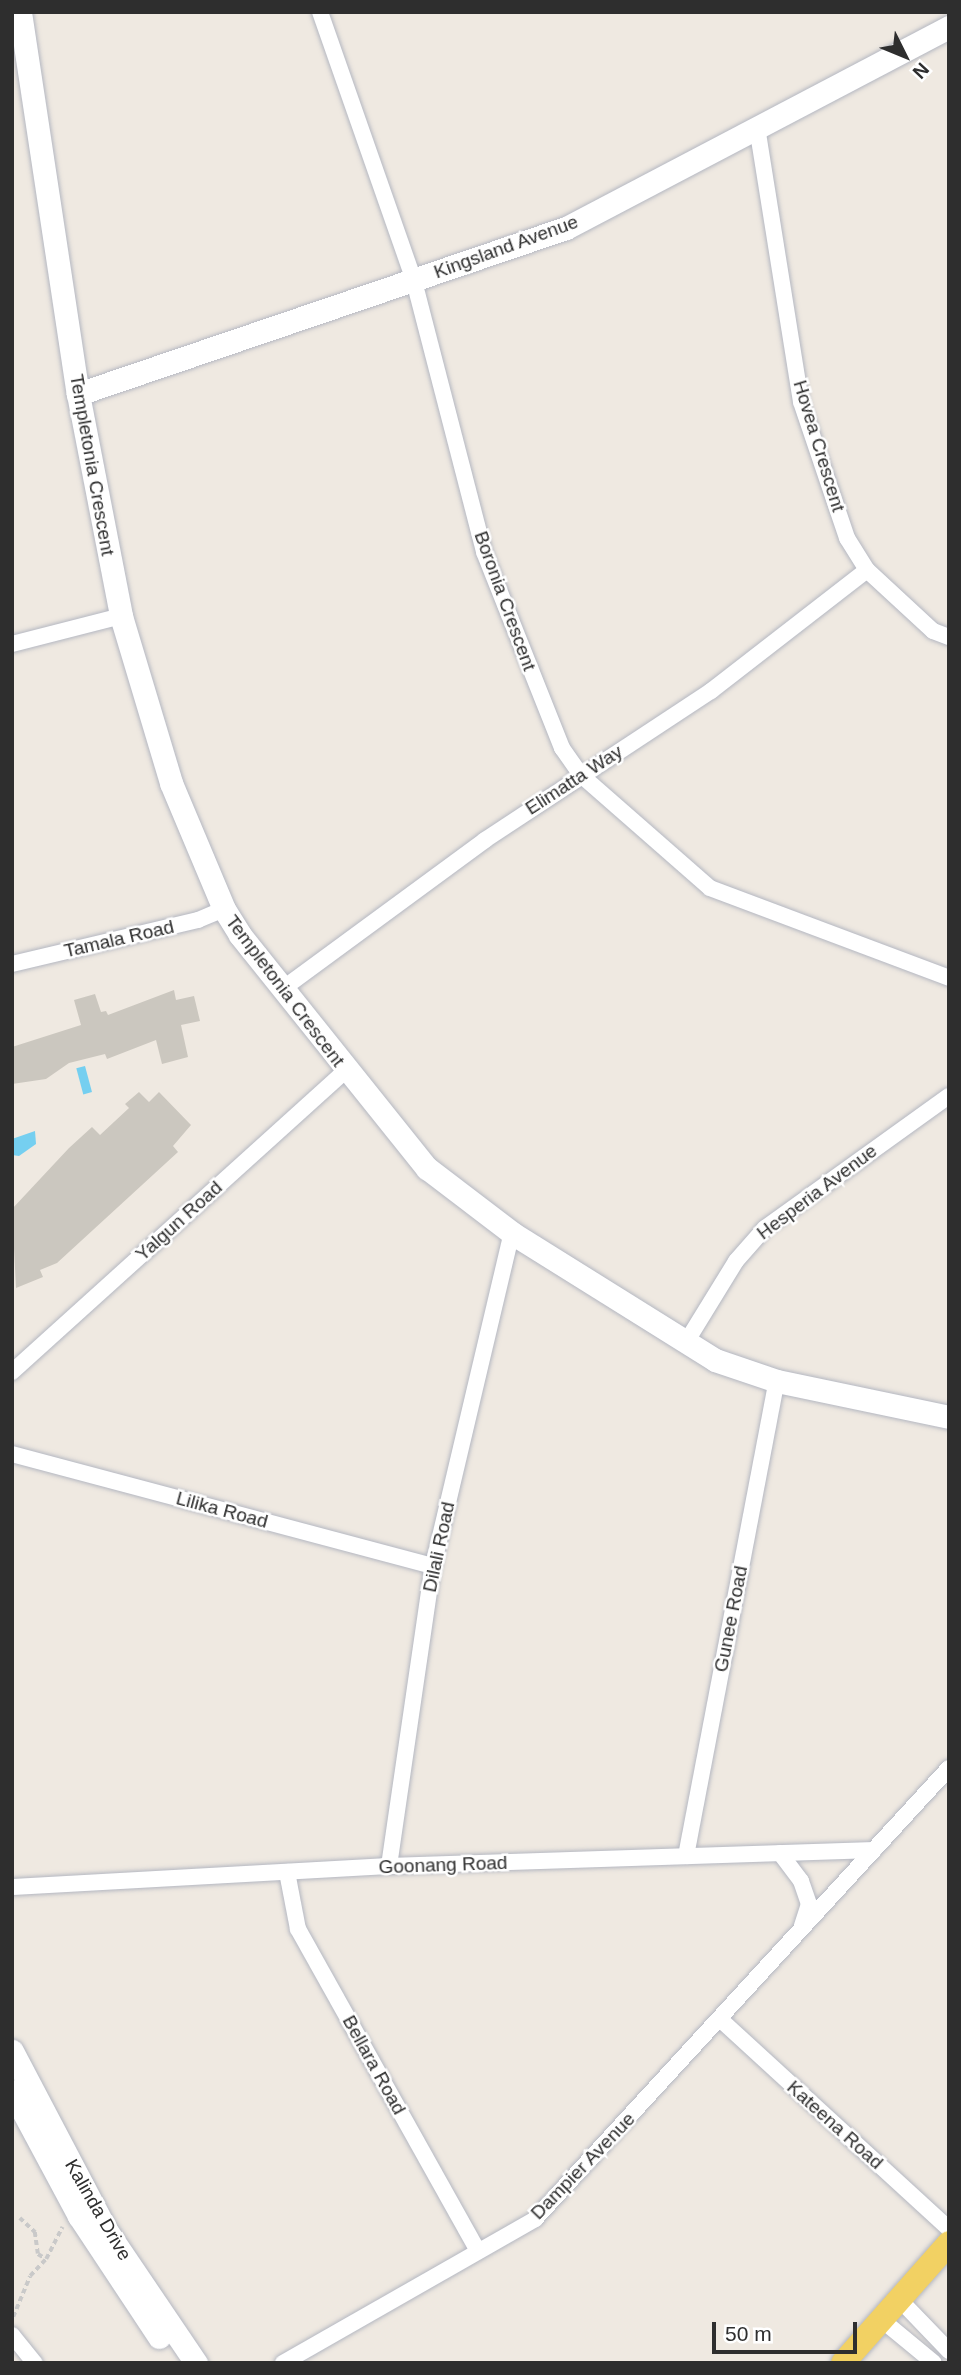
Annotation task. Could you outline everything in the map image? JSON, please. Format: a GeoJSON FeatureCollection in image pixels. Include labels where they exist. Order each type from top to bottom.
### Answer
{"type":"FeatureCollection","features":[{"type":"Feature","properties":{"kind":"main road"},"geometry":{"type":"LineString","coordinates":[[843,2363],[888,2325],[905,2306],[949,2243]]}},
{"type":"Feature","properties":{"kind":"main road"},"geometry":{"type":"LineString","coordinates":[[905,2306],[949,2268]]}},
{"type":"Feature","properties":{"kind":"main road"},"geometry":{"type":"LineString","coordinates":[[864,2363],[888,2325]]}},
{"type":"Feature","properties":{"kind":"street","name":"Templetonia Crescent"},"geometry":{"type":"LineString","coordinates":[[20,12],[21,71],[78,394],[121,616],[171,783],[224,909],[345,1071],[427,1168],[512,1233],[685,1344],[776,1381],[949,1417]]}},
{"type":"Feature","properties":{"kind":"street","name":"Boronia Crescent"},"geometry":{"type":"LineString","coordinates":[[320,12],[414,281],[484,552],[562,748],[581,775],[710,888],[949,978]]}},
{"type":"Feature","properties":{"kind":"street","name":"Kingsland Avenue"},"geometry":{"type":"LineString","coordinates":[[78,394],[566,228],[949,27]]}},
{"type":"Feature","properties":{"kind":"street","name":"Hovea Crescent"},"geometry":{"type":"LineString","coordinates":[[757,127],[801,402],[847,538],[867,570],[933,631],[949,637]]}},
{"type":"Feature","properties":{"kind":"street","name":"Elimatta Way"},"geometry":{"type":"LineString","coordinates":[[282,990],[485,840],[711,691],[867,570]]}},
{"type":"Feature","properties":{"kind":"street"},"geometry":{"type":"LineString","coordinates":[[12,644],[121,616]]}},
{"type":"Feature","properties":{"kind":"street","name":"Tamala Road"},"geometry":{"type":"LineString","coordinates":[[12,964],[198,920],[224,909]]}},
{"type":"Feature","properties":{"kind":"street","name":"Yalgun Road"},"geometry":{"type":"LineString","coordinates":[[12,1372],[345,1071]]}},
{"type":"Feature","properties":{"kind":"street","name":"Hesperia Avenue"},"geometry":{"type":"LineString","coordinates":[[685,1344],[736,1261],[765,1227],[949,1096]]}},
{"type":"Feature","properties":{"kind":"street","name":"Dilali Road"},"geometry":{"type":"LineString","coordinates":[[389,1866],[433,1566],[512,1233]]}},
{"type":"Feature","properties":{"kind":"street","name":"Gunee Road"},"geometry":{"type":"LineString","coordinates":[[686,1856],[776,1381]]}},
{"type":"Feature","properties":{"kind":"street","name":"Lilika Road"},"geometry":{"type":"LineString","coordinates":[[12,1454],[433,1566]]}},
{"type":"Feature","properties":{"kind":"street","name":"Dampier Avenue"},"geometry":{"type":"LineString","coordinates":[[283,2363],[535,2219],[721,2020],[949,1768]]}},
{"type":"Feature","properties":{"kind":"street","name":"Goonang Road"},"geometry":{"type":"LineString","coordinates":[[12,1887],[389,1866],[874,1850]]}},
{"type":"Feature","properties":{"kind":"street","name":"Dampier Avenue"},"geometry":{"type":"LineString","coordinates":[[780,1853],[801,1881],[809,1904],[800,1931]]}},
{"type":"Feature","properties":{"kind":"street","name":"Bellara Road"},"geometry":{"type":"LineString","coordinates":[[287,1872],[299,1929],[478,2251]]}},
{"type":"Feature","properties":{"kind":"street","name":"Kateena Road"},"geometry":{"type":"LineString","coordinates":[[721,2020],[949,2229]]}},
{"type":"Feature","properties":{"kind":"street","name":"Kalinda Drive"},"geometry":{"type":"LineString","coordinates":[[12,2051],[106,2230],[196,2363]]}},
{"type":"Feature","properties":{"kind":"street","name":"Kalinda Drive"},"geometry":{"type":"LineString","coordinates":[[12,2091],[79,2216],[177,2363]]}},
{"type":"Feature","properties":{"kind":"street"},"geometry":{"type":"LineString","coordinates":[[905,2306],[949,2351]]}},
{"type":"Feature","properties":{"kind":"street"},"geometry":{"type":"LineString","coordinates":[[888,2325],[934,2363]]}},
{"type":"Feature","properties":{"kind":"street"},"geometry":{"type":"LineString","coordinates":[[12,2335],[35,2363]]}},
{"type":"Feature","properties":{"kind":"path"},"geometry":{"type":"LineString","coordinates":[[12,2319],[30,2276],[46,2259],[57,2231],[79,2216]]}},
{"type":"Feature","properties":{"kind":"path"},"geometry":{"type":"LineString","coordinates":[[20,2218],[35,2232],[38,2254],[46,2259]]}},
{"type":"Feature","properties":{"kind":"water"},"geometry":{"type":"Polygon","coordinates":[[[85,1066],[92,1092],[83,1094],[76,1068],[85,1066]]]}},
{"type":"Feature","properties":{"kind":"water"},"geometry":{"type":"Polygon","coordinates":[[[35,1131],[36,1144],[19,1156],[12,1155],[12,1139],[35,1131]]]}},
{"type":"Feature","properties":{"kind":"building"},"geometry":{"type":"Polygon","coordinates":[[[174,990],[176,1000],[194,996],[200,1021],[181,1025],[188,1057],[162,1064],[156,1040],[107,1059],[105,1054],[69,1063],[46,1079],[12,1084],[12,1047],[81,1025],[74,1000],[95,994],[101,1012],[106,1011],[108,1015],[174,990]]]}},
{"type":"Feature","properties":{"kind":"building"},"geometry":{"type":"Polygon","coordinates":[[[139,1092],[149,1102],[159,1092],[191,1125],[173,1146],[178,1152],[57,1263],[40,1270],[43,1277],[16,1288],[12,1209],[69,1148],[92,1127],[100,1135],[129,1108],[125,1104],[139,1092]]]}}]}
